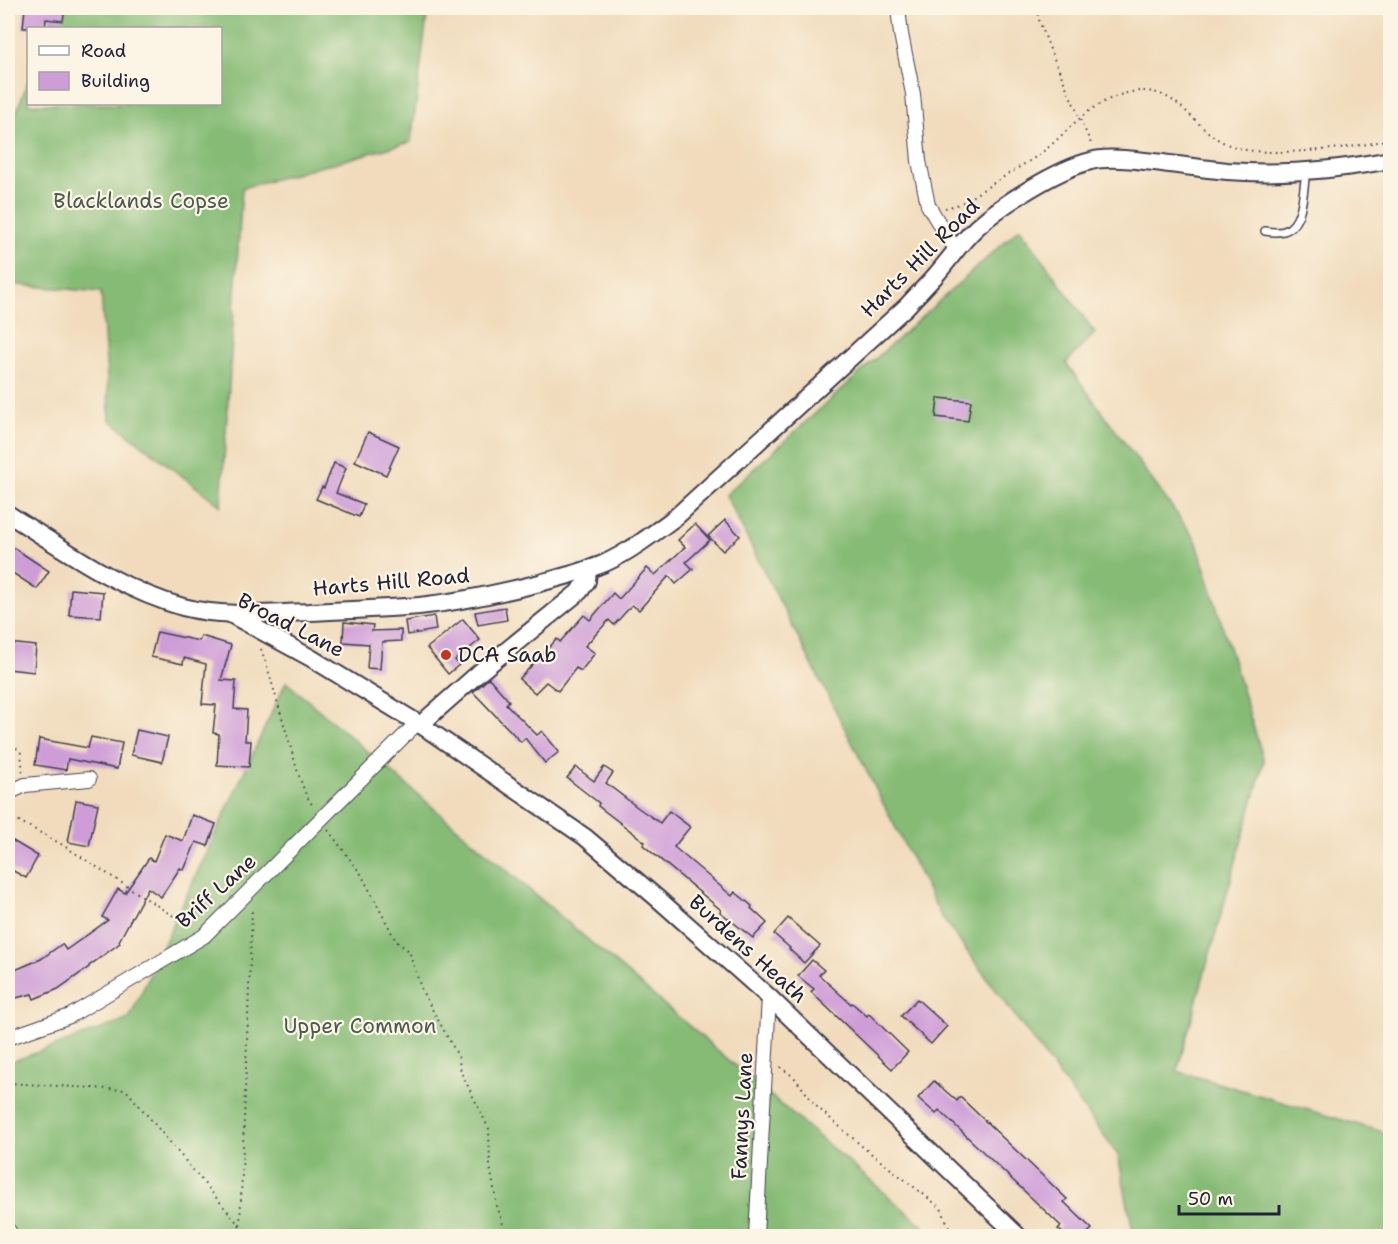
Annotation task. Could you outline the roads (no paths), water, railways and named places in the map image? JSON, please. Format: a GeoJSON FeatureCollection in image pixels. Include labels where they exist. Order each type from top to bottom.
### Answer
{"type":"FeatureCollection","features":[{"type":"Feature","properties":{"kind":"street"},"geometry":{"type":"LineString","coordinates":[[898,8],[913,94],[919,161],[928,205],[957,249]]}},
{"type":"Feature","properties":{"kind":"street","name":"Harts Hill Road"},"geometry":{"type":"LineString","coordinates":[[231,614],[363,609],[468,599],[606,563],[645,540],[677,516],[907,306],[977,227],[1028,191],[1089,161],[1114,159],[1258,172],[1306,171],[1390,160]]}},
{"type":"Feature","properties":{"kind":"street","name":"Broad Lane"},"geometry":{"type":"LineString","coordinates":[[8,514],[98,571],[137,591],[185,607],[231,614],[311,658],[419,724]]}},
{"type":"Feature","properties":{"kind":"street"},"geometry":{"type":"LineString","coordinates":[[419,724],[580,591],[587,581],[588,569]]}},
{"type":"Feature","properties":{"kind":"street","name":"Briff Lane"},"geometry":{"type":"LineString","coordinates":[[8,1038],[70,1016],[204,936],[419,724]]}},
{"type":"Feature","properties":{"kind":"street","name":"Burdens Heath"},"geometry":{"type":"LineString","coordinates":[[419,724],[585,837],[657,898],[769,997],[1018,1236]]}},
{"type":"Feature","properties":{"kind":"street"},"geometry":{"type":"LineString","coordinates":[[8,793],[25,785],[89,779]]}},
{"type":"Feature","properties":{"kind":"street","name":"Fannys Lane"},"geometry":{"type":"LineString","coordinates":[[756,1236],[769,997]]}},
{"type":"Feature","properties":{"kind":"street"},"geometry":{"type":"LineString","coordinates":[[8,1230],[12,1236]]}},
{"type":"Feature","properties":{"kind":"lane"},"geometry":{"type":"LineString","coordinates":[[1264,231],[1283,231],[1295,223],[1300,214],[1306,171]]}},
{"type":"Feature","properties":{"kind":"place","name":"DCA Saab"},"geometry":{"type":"Point","coordinates":[446,655]}},
{"type":"Feature","properties":{"kind":"park label","name":"Blacklands Copse"},"geometry":{"type":"Point","coordinates":[141,201]}},
{"type":"Feature","properties":{"kind":"park label","name":"Upper Common"},"geometry":{"type":"Point","coordinates":[360,1026]}}]}
